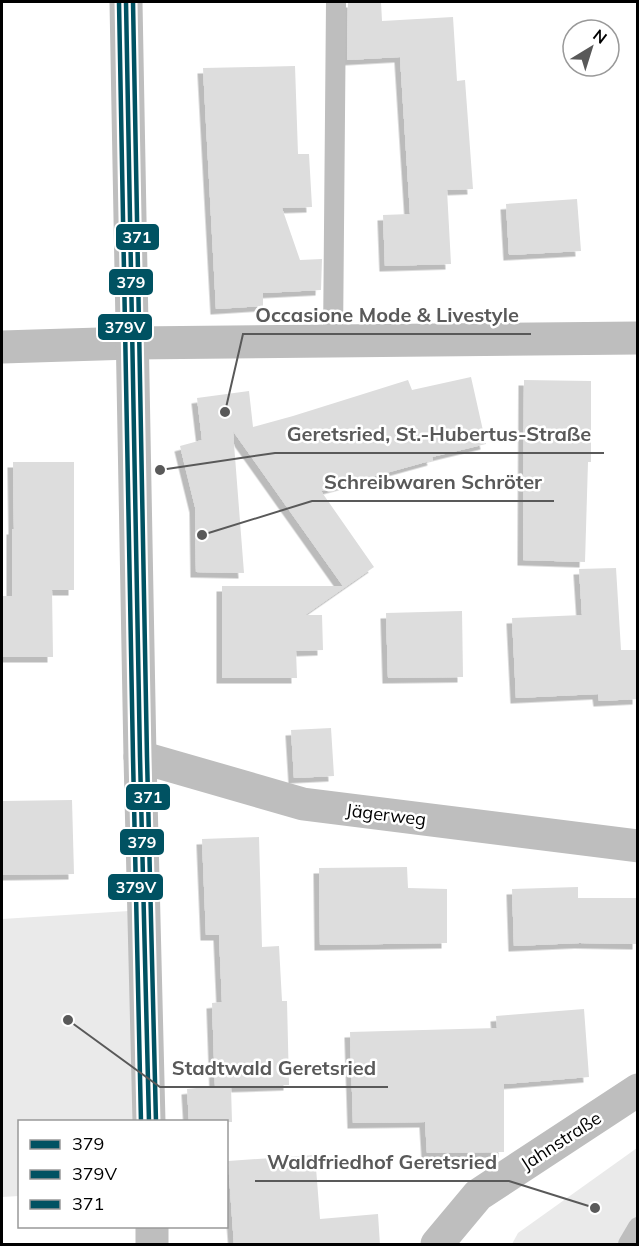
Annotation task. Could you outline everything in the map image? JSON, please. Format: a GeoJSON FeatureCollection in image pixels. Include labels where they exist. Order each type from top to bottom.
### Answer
{"type":"FeatureCollection","features":[{"type":"Feature","properties":{"kind":"street"},"geometry":{"type":"LineString","coordinates":[[126,2],[149,1120]]}},
{"type":"Feature","properties":{"kind":"street"},"geometry":{"type":"LineString","coordinates":[[2,347],[132,343],[638,338]]}},
{"type":"Feature","properties":{"kind":"street","name":"Jägerweg"},"geometry":{"type":"LineString","coordinates":[[140,757],[303,804],[638,846]]}},
{"type":"Feature","properties":{"kind":"street","name":"Jahnstraße"},"geometry":{"type":"LineString","coordinates":[[437,1245],[478,1195],[638,1090]]}},
{"type":"Feature","properties":{"kind":"street"},"geometry":{"type":"LineString","coordinates":[[152,1228],[152,1245]]}},
{"type":"Feature","properties":{"kind":"lane"},"geometry":{"type":"LineString","coordinates":[[333,341],[336,2]]}},
{"type":"Feature","properties":{"kind":"lane"},"geometry":{"type":"LineString","coordinates":[[628,1245],[638,1227]]}},
{"type":"Feature","properties":{"kind":"shaded area"},"geometry":{"type":"Polygon","coordinates":[[[129,911],[137,1120],[18,1120],[18,1196],[2,1197],[2,919],[129,911]]]}},
{"type":"Feature","properties":{"kind":"shaded area"},"geometry":{"type":"Polygon","coordinates":[[[637,1148],[637,1244],[512,1244],[518,1233],[637,1148]]]}},
{"type":"Feature","properties":{"kind":"building"},"geometry":{"type":"Polygon","coordinates":[[[348,2],[381,2],[382,21],[453,17],[457,81],[465,80],[473,189],[447,190],[451,264],[385,266],[383,215],[410,214],[400,57],[347,60],[348,2]]]}},
{"type":"Feature","properties":{"kind":"building"},"geometry":{"type":"Polygon","coordinates":[[[295,66],[298,154],[309,154],[312,207],[282,208],[300,260],[322,259],[321,290],[263,293],[263,306],[216,309],[203,68],[295,66]]]}},
{"type":"Feature","properties":{"kind":"building"},"geometry":{"type":"Polygon","coordinates":[[[577,199],[581,251],[509,255],[506,204],[577,199]]]}},
{"type":"Feature","properties":{"kind":"building"},"geometry":{"type":"Polygon","coordinates":[[[471,377],[486,444],[432,457],[433,460],[321,491],[374,567],[305,615],[322,615],[323,650],[296,651],[297,678],[222,678],[222,586],[343,586],[233,431],[244,573],[196,572],[195,507],[180,446],[202,440],[197,398],[249,391],[253,427],[408,380],[412,390],[471,377]]]}},
{"type":"Feature","properties":{"kind":"building"},"geometry":{"type":"Polygon","coordinates":[[[524,380],[591,381],[591,462],[588,462],[585,562],[523,560],[524,380]]]}},
{"type":"Feature","properties":{"kind":"building"},"geometry":{"type":"Polygon","coordinates":[[[13,462],[74,462],[74,590],[52,590],[53,657],[2,657],[2,596],[12,596],[13,462]]]}},
{"type":"Feature","properties":{"kind":"building"},"geometry":{"type":"Polygon","coordinates":[[[616,568],[621,650],[638,650],[638,699],[599,701],[598,694],[516,698],[512,618],[582,615],[579,569],[616,568]]]}},
{"type":"Feature","properties":{"kind":"building"},"geometry":{"type":"Polygon","coordinates":[[[462,611],[463,677],[388,678],[386,613],[462,611]]]}},
{"type":"Feature","properties":{"kind":"building"},"geometry":{"type":"Polygon","coordinates":[[[331,728],[334,776],[294,778],[291,730],[331,728]]]}},
{"type":"Feature","properties":{"kind":"building"},"geometry":{"type":"Polygon","coordinates":[[[72,800],[74,874],[2,875],[2,801],[72,800]]]}},
{"type":"Feature","properties":{"kind":"building"},"geometry":{"type":"Polygon","coordinates":[[[259,837],[262,947],[279,946],[282,1001],[287,1001],[289,1085],[231,1087],[232,1122],[228,1120],[189,1120],[187,1089],[215,1086],[212,1003],[222,1002],[219,935],[206,935],[202,839],[259,837]]]}},
{"type":"Feature","properties":{"kind":"building"},"geometry":{"type":"Polygon","coordinates":[[[407,867],[408,888],[447,889],[447,943],[320,945],[319,868],[407,867]]]}},
{"type":"Feature","properties":{"kind":"building"},"geometry":{"type":"Polygon","coordinates":[[[578,887],[578,898],[638,898],[638,944],[580,943],[514,946],[512,889],[578,887]]]}},
{"type":"Feature","properties":{"kind":"building"},"geometry":{"type":"Polygon","coordinates":[[[584,1009],[589,1077],[504,1084],[504,1152],[427,1153],[425,1122],[353,1123],[350,1032],[497,1028],[496,1016],[584,1009]]]}},
{"type":"Feature","properties":{"kind":"building"},"geometry":{"type":"Polygon","coordinates":[[[315,1155],[320,1219],[378,1214],[380,1245],[234,1245],[228,1161],[315,1155]]]}},
{"type":"Feature","properties":{"kind":"transit line","name":"379V"},"geometry":{"type":"LineString","coordinates":[[119,2],[141,1120]]}},
{"type":"Feature","properties":{"kind":"transit line","name":"379"},"geometry":{"type":"LineString","coordinates":[[126,2],[149,1120]]}},
{"type":"Feature","properties":{"kind":"transit line","name":"371"},"geometry":{"type":"LineString","coordinates":[[133,2],[156,1120]]}},
{"type":"Feature","properties":{"kind":"place","name":"Occasione Mode & Livestyle"},"geometry":{"type":"Point","coordinates":[225,412]}},
{"type":"Feature","properties":{"kind":"place","name":"Geretsried, St.-Hubertus-Straße"},"geometry":{"type":"Point","coordinates":[160,470]}},
{"type":"Feature","properties":{"kind":"place","name":"Schreibwaren Schröter"},"geometry":{"type":"Point","coordinates":[202,535]}},
{"type":"Feature","properties":{"kind":"place","name":"Stadtwald Geretsried"},"geometry":{"type":"Point","coordinates":[68,1020]}},
{"type":"Feature","properties":{"kind":"place","name":"Waldfriedhof Geretsried"},"geometry":{"type":"Point","coordinates":[595,1208]}}]}
